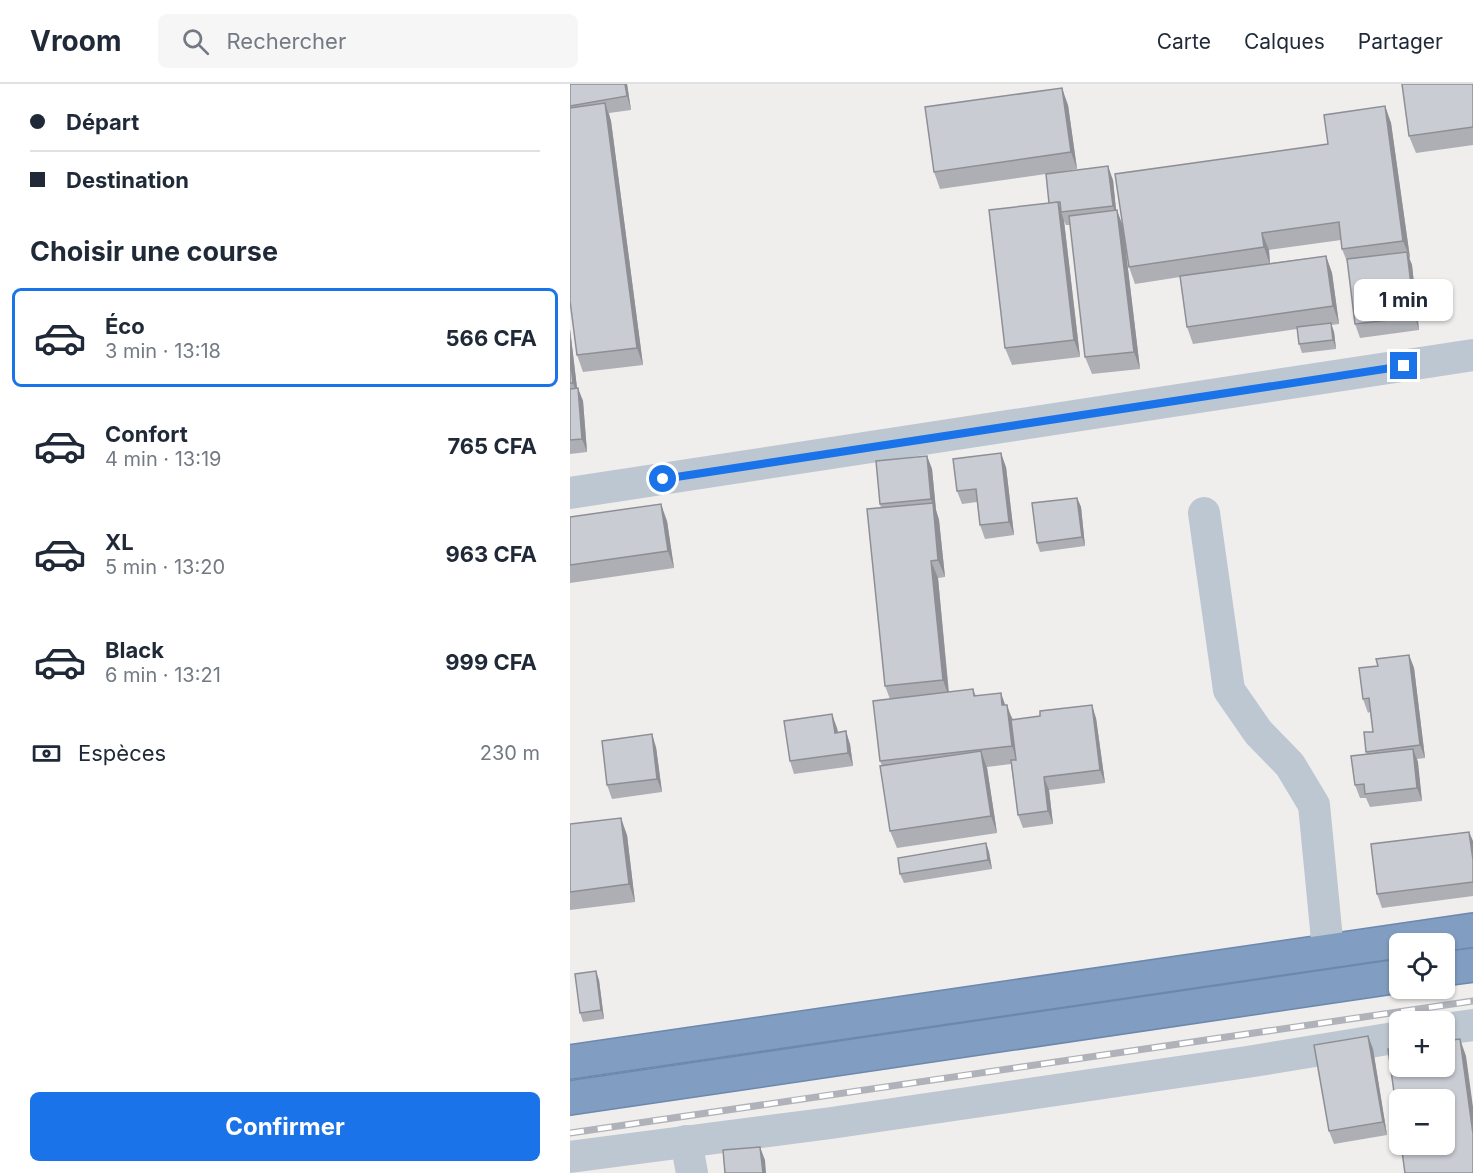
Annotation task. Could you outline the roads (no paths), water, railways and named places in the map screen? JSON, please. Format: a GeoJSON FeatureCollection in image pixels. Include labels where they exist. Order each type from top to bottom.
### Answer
{"type":"FeatureCollection","features":[{"type":"Feature","properties":{"kind":"highway"},"geometry":{"type":"LineString","coordinates":[[570,1062],[1473,930]]}},
{"type":"Feature","properties":{"kind":"highway"},"geometry":{"type":"LineString","coordinates":[[1455,967],[1473,965]]}},
{"type":"Feature","properties":{"kind":"highway"},"geometry":{"type":"LineString","coordinates":[[570,1098],[1389,978]]}},
{"type":"Feature","properties":{"kind":"street"},"geometry":{"type":"LineString","coordinates":[[570,493],[1473,355]]}},
{"type":"Feature","properties":{"kind":"street"},"geometry":{"type":"LineString","coordinates":[[1204,513],[1229,690],[1258,732],[1290,765],[1314,805],[1328,950]]}},
{"type":"Feature","properties":{"kind":"street"},"geometry":{"type":"LineString","coordinates":[[1455,1027],[1473,1025]]}},
{"type":"Feature","properties":{"kind":"street"},"geometry":{"type":"LineString","coordinates":[[570,1156],[843,1122],[1236,1064],[1389,1039]]}},
{"type":"Feature","properties":{"kind":"street"},"geometry":{"type":"LineString","coordinates":[[686,1141],[692,1173]]}},
{"type":"Feature","properties":{"kind":"railway"},"geometry":{"type":"LineString","coordinates":[[570,1133],[1473,1001]]}}]}
